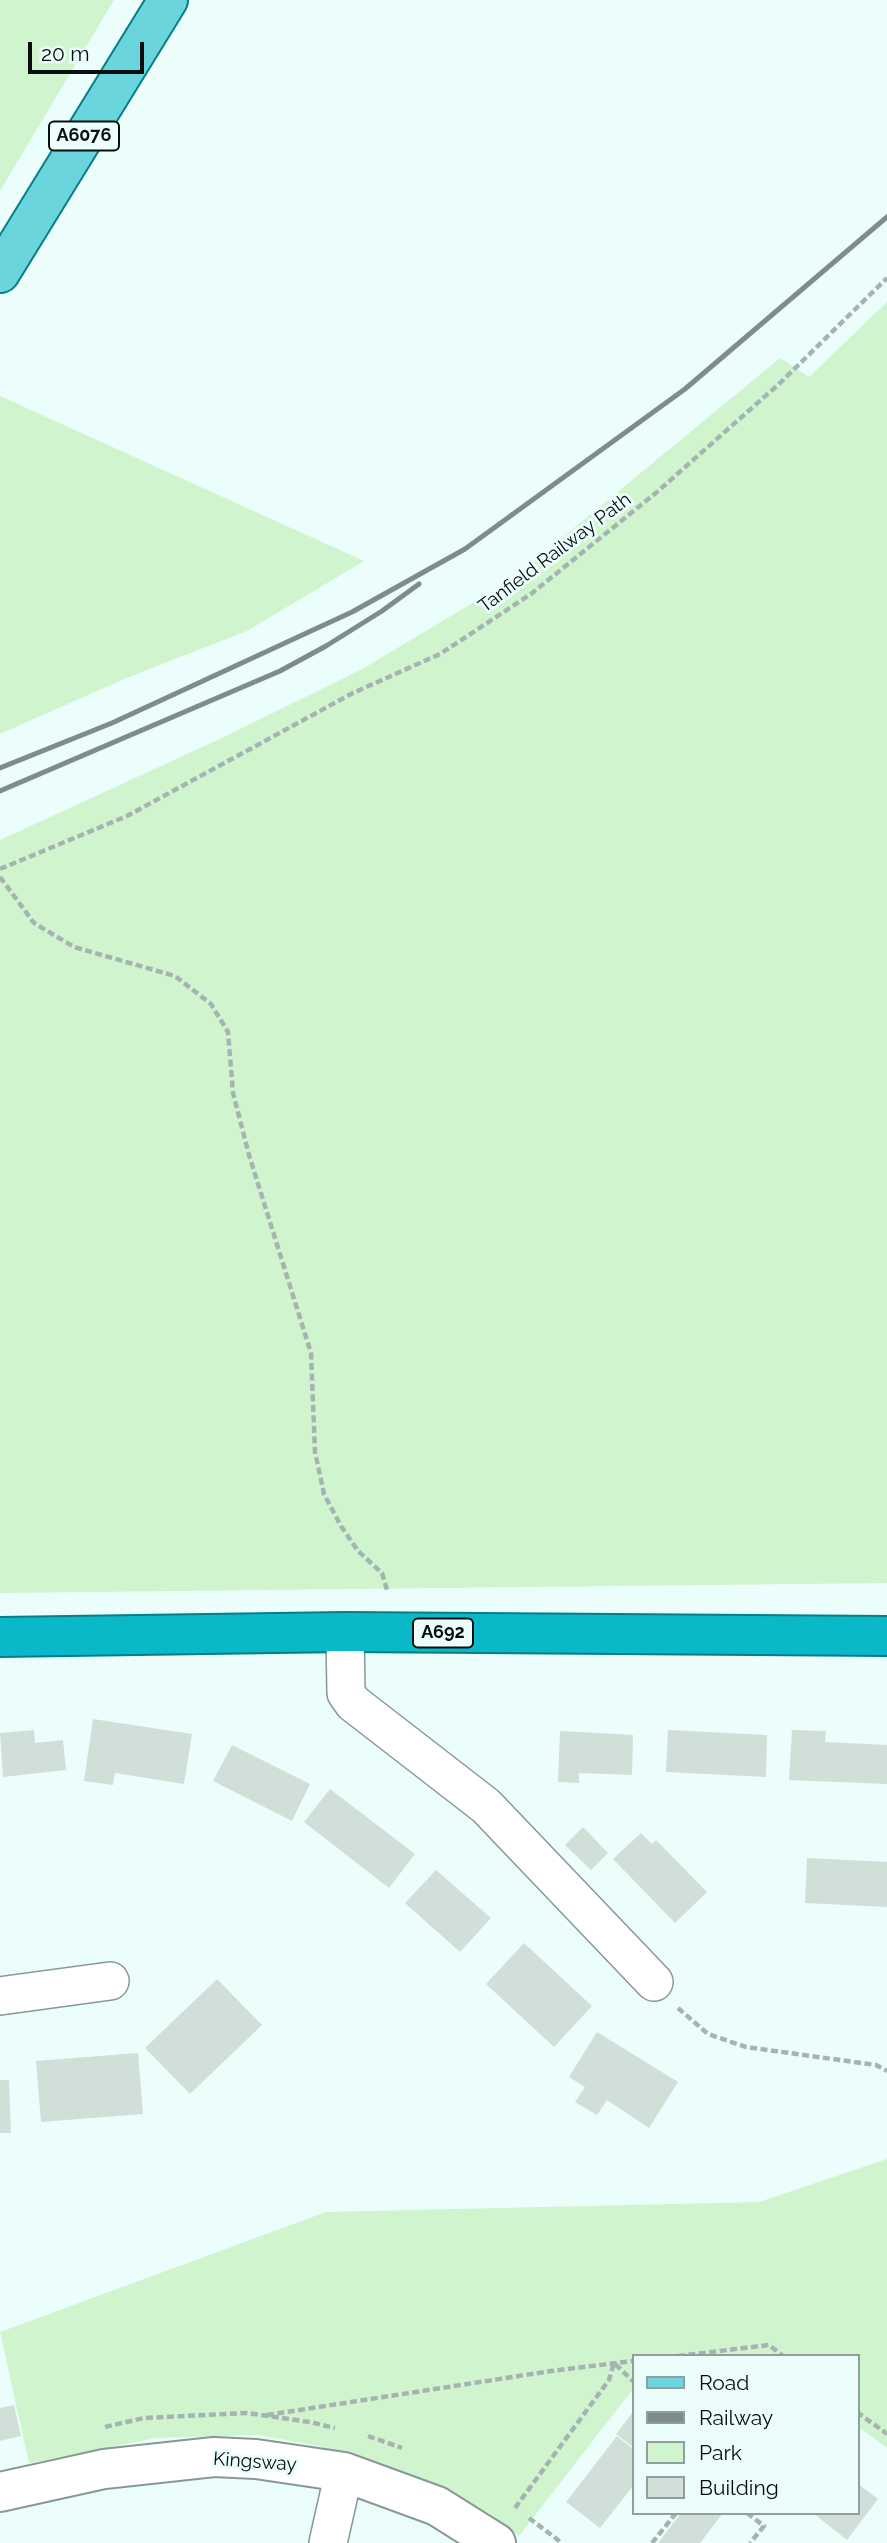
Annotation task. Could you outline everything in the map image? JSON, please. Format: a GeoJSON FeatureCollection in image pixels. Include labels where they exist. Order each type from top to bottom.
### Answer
{"type":"FeatureCollection","features":[{"type":"Feature","properties":{"kind":"highway","name":"A692"},"geometry":{"type":"LineString","coordinates":[[0,1637],[345,1632],[887,1636]]}},
{"type":"Feature","properties":{"kind":"main road","name":"A6076"},"geometry":{"type":"LineString","coordinates":[[0,272],[167,0]]}},
{"type":"Feature","properties":{"kind":"street"},"geometry":{"type":"LineString","coordinates":[[345,1632],[346,1693],[353,1703],[486,1806],[654,1982]]}},
{"type":"Feature","properties":{"kind":"street"},"geometry":{"type":"LineString","coordinates":[[0,1996],[110,1981]]}},
{"type":"Feature","properties":{"kind":"street","name":"Kingsway"},"geometry":{"type":"LineString","coordinates":[[0,2492],[104,2469],[214,2457],[256,2459],[344,2472],[437,2506],[496,2543]]}},
{"type":"Feature","properties":{"kind":"street"},"geometry":{"type":"LineString","coordinates":[[328,2543],[344,2472]]}},
{"type":"Feature","properties":{"kind":"path","name":"Tanfield Railway Path"},"geometry":{"type":"LineString","coordinates":[[0,869],[127,816],[353,693],[440,654],[531,594],[657,492],[780,383],[887,278]]}},
{"type":"Feature","properties":{"kind":"path"},"geometry":{"type":"LineString","coordinates":[[0,877],[34,923],[74,947],[175,976],[211,1004],[228,1032],[233,1093],[248,1155],[311,1353],[315,1452],[324,1494],[358,1551],[382,1573],[400,1633]]}},
{"type":"Feature","properties":{"kind":"path"},"geometry":{"type":"LineString","coordinates":[[654,1982],[708,2034],[747,2047],[876,2065],[887,2071]]}},
{"type":"Feature","properties":{"kind":"path"},"geometry":{"type":"LineString","coordinates":[[695,2354],[769,2345],[780,2354]]}},
{"type":"Feature","properties":{"kind":"path"},"geometry":{"type":"LineString","coordinates":[[263,2415],[632,2361]]}},
{"type":"Feature","properties":{"kind":"path"},"geometry":{"type":"LineString","coordinates":[[614,2363],[632,2380]]}},
{"type":"Feature","properties":{"kind":"path"},"geometry":{"type":"LineString","coordinates":[[515,2508],[609,2380],[614,2363]]}},
{"type":"Feature","properties":{"kind":"path"},"geometry":{"type":"LineString","coordinates":[[859,2413],[887,2434]]}},
{"type":"Feature","properties":{"kind":"path"},"geometry":{"type":"LineString","coordinates":[[652,2543],[674,2515]]}},
{"type":"Feature","properties":{"kind":"path"},"geometry":{"type":"LineString","coordinates":[[750,2515],[764,2526],[750,2543]]}},
{"type":"Feature","properties":{"kind":"green space"},"geometry":{"type":"Polygon","coordinates":[[[0,0],[114,0],[0,191],[0,0]]]}},
{"type":"Feature","properties":{"kind":"green space"},"geometry":{"type":"Polygon","coordinates":[[[887,302],[887,1583],[0,1593],[0,840],[224,737],[364,668],[511,580],[780,358],[809,377],[887,302]]]}},
{"type":"Feature","properties":{"kind":"green space"},"geometry":{"type":"Polygon","coordinates":[[[0,396],[364,561],[247,631],[129,677],[0,734],[0,396]]]}},
{"type":"Feature","properties":{"kind":"green space"},"geometry":{"type":"Polygon","coordinates":[[[887,2159],[887,2448],[859,2427],[859,2354],[632,2354],[632,2390],[519,2536],[489,2513],[411,2475],[318,2446],[258,2435],[156,2438],[29,2463],[0,2332],[326,2212],[759,2202],[887,2159]]]}},
{"type":"Feature","properties":{"kind":"building"},"geometry":{"type":"Polygon","coordinates":[[[93,1719],[192,1734],[184,1784],[115,1773],[113,1785],[84,1781],[93,1719]]]}},
{"type":"Feature","properties":{"kind":"building"},"geometry":{"type":"Polygon","coordinates":[[[34,1730],[35,1743],[63,1740],[66,1770],[3,1777],[0,1733],[34,1730]]]}},
{"type":"Feature","properties":{"kind":"building"},"geometry":{"type":"Polygon","coordinates":[[[668,1730],[767,1735],[766,1777],[666,1772],[668,1730]]]}},
{"type":"Feature","properties":{"kind":"building"},"geometry":{"type":"Polygon","coordinates":[[[792,1730],[826,1731],[825,1742],[887,1745],[887,1784],[789,1780],[792,1730]]]}},
{"type":"Feature","properties":{"kind":"building"},"geometry":{"type":"Polygon","coordinates":[[[560,1731],[633,1735],[632,1775],[579,1773],[579,1783],[558,1782],[560,1731]]]}},
{"type":"Feature","properties":{"kind":"building"},"geometry":{"type":"Polygon","coordinates":[[[232,1745],[310,1784],[292,1821],[213,1781],[232,1745]]]}},
{"type":"Feature","properties":{"kind":"building"},"geometry":{"type":"Polygon","coordinates":[[[330,1789],[415,1854],[389,1888],[304,1822],[330,1789]]]}},
{"type":"Feature","properties":{"kind":"building"},"geometry":{"type":"Polygon","coordinates":[[[583,1827],[608,1853],[591,1870],[565,1845],[583,1827]]]}},
{"type":"Feature","properties":{"kind":"building"},"geometry":{"type":"Polygon","coordinates":[[[641,1833],[652,1844],[656,1840],[707,1892],[675,1923],[613,1859],[641,1833]]]}},
{"type":"Feature","properties":{"kind":"building"},"geometry":{"type":"Polygon","coordinates":[[[807,1858],[887,1862],[887,1907],[805,1903],[807,1858]]]}},
{"type":"Feature","properties":{"kind":"building"},"geometry":{"type":"Polygon","coordinates":[[[436,1870],[491,1918],[460,1952],[405,1903],[436,1870]]]}},
{"type":"Feature","properties":{"kind":"building"},"geometry":{"type":"Polygon","coordinates":[[[524,1943],[592,2006],[554,2047],[486,1984],[524,1943]]]}},
{"type":"Feature","properties":{"kind":"building"},"geometry":{"type":"Polygon","coordinates":[[[217,1979],[262,2025],[190,2094],[145,2048],[217,1979]]]}},
{"type":"Feature","properties":{"kind":"building"},"geometry":{"type":"Polygon","coordinates":[[[597,2032],[678,2082],[649,2128],[607,2100],[597,2115],[575,2102],[585,2087],[569,2077],[597,2032]]]}},
{"type":"Feature","properties":{"kind":"building"},"geometry":{"type":"Polygon","coordinates":[[[138,2053],[143,2114],[41,2122],[36,2061],[138,2053]]]}},
{"type":"Feature","properties":{"kind":"building"},"geometry":{"type":"Polygon","coordinates":[[[0,2080],[9,2080],[11,2133],[0,2133],[0,2080]]]}},
{"type":"Feature","properties":{"kind":"building"},"geometry":{"type":"Polygon","coordinates":[[[14,2405],[21,2436],[0,2441],[0,2408],[14,2405]]]}},
{"type":"Feature","properties":{"kind":"building"},"geometry":{"type":"Polygon","coordinates":[[[632,2413],[632,2446],[616,2434],[632,2413]]]}},
{"type":"Feature","properties":{"kind":"building"},"geometry":{"type":"Polygon","coordinates":[[[617,2436],[632,2448],[632,2487],[600,2528],[566,2502],[617,2436]]]}},
{"type":"Feature","properties":{"kind":"building"},"geometry":{"type":"Polygon","coordinates":[[[859,2485],[878,2499],[847,2540],[816,2515],[859,2515],[859,2485]]]}},
{"type":"Feature","properties":{"kind":"building"},"geometry":{"type":"Polygon","coordinates":[[[679,2515],[721,2515],[700,2543],[658,2543],[679,2515]]]}},
{"type":"Feature","properties":{"kind":"railway"},"geometry":{"type":"LineString","coordinates":[[0,768],[112,723],[352,612],[465,549],[685,389],[887,217]]}},
{"type":"Feature","properties":{"kind":"railway"},"geometry":{"type":"LineString","coordinates":[[0,791],[280,671],[382,611],[419,584]]}}]}
